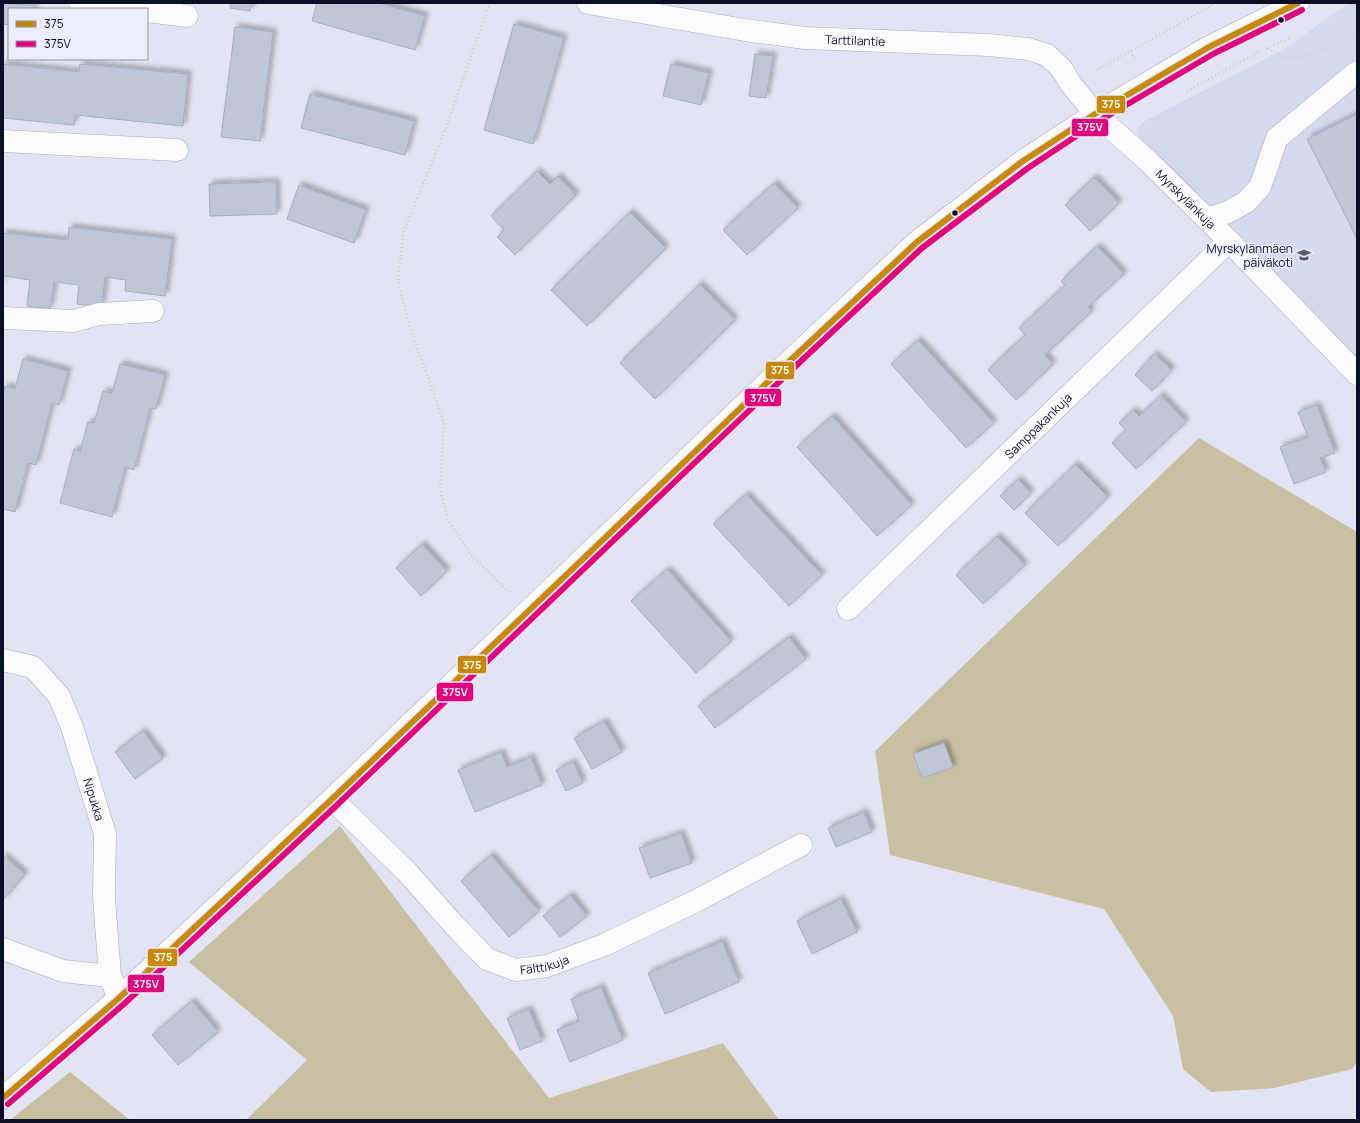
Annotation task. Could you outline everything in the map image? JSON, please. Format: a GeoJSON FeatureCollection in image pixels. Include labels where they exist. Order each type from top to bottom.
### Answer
{"type":"FeatureCollection","features":[{"type":"Feature","properties":{"kind":"street"},"geometry":{"type":"LineString","coordinates":[[80,3],[121,8]]}},
{"type":"Feature","properties":{"kind":"street","name":"Tarttilantie"},"geometry":{"type":"LineString","coordinates":[[588,3],[746,30],[806,38],[989,45],[1028,49],[1047,55],[1061,68],[1071,84],[1095,114]]}},
{"type":"Feature","properties":{"kind":"street"},"geometry":{"type":"LineString","coordinates":[[3,1098],[119,998],[332,799],[796,355],[917,242],[1023,160],[1095,114],[1209,47],[1298,3]]}},
{"type":"Feature","properties":{"kind":"street"},"geometry":{"type":"LineString","coordinates":[[148,11],[187,16]]}},
{"type":"Feature","properties":{"kind":"street"},"geometry":{"type":"LineString","coordinates":[[1207,219],[1228,212],[1246,202],[1260,186],[1277,138],[1357,72]]}},
{"type":"Feature","properties":{"kind":"street","name":"Myrskylänkuja"},"geometry":{"type":"LineString","coordinates":[[1095,114],[1148,161],[1207,219],[1357,374]]}},
{"type":"Feature","properties":{"kind":"street"},"geometry":{"type":"LineString","coordinates":[[3,141],[177,150]]}},
{"type":"Feature","properties":{"kind":"street","name":"Samppakankuja"},"geometry":{"type":"LineString","coordinates":[[848,609],[1229,241]]}},
{"type":"Feature","properties":{"kind":"street"},"geometry":{"type":"LineString","coordinates":[[3,318],[74,321],[99,314],[153,311]]}},
{"type":"Feature","properties":{"kind":"street","name":"Nipukka"},"geometry":{"type":"LineString","coordinates":[[3,660],[33,667],[59,696],[72,727],[105,834],[104,898],[110,976],[119,998]]}},
{"type":"Feature","properties":{"kind":"street","name":"Fälttikuja"},"geometry":{"type":"LineString","coordinates":[[332,799],[407,872],[454,925],[487,959],[516,970],[547,966],[604,944],[696,901],[801,846]]}},
{"type":"Feature","properties":{"kind":"street"},"geometry":{"type":"LineString","coordinates":[[3,949],[63,971],[110,976]]}},
{"type":"Feature","properties":{"kind":"path"},"geometry":{"type":"LineString","coordinates":[[490,3],[441,141],[404,230],[398,280],[408,322],[444,422],[440,489],[448,520],[471,555],[528,612]]}},
{"type":"Feature","properties":{"kind":"path"},"geometry":{"type":"LineString","coordinates":[[1267,48],[1292,59],[1316,53],[1357,31]]}},
{"type":"Feature","properties":{"kind":"path"},"geometry":{"type":"LineString","coordinates":[[1181,94],[1267,48],[1290,38]]}},
{"type":"Feature","properties":{"kind":"shaded area","name":"Myrskylänmäen päiväkoti"},"geometry":{"type":"Polygon","coordinates":[[[1349,3],[1357,3],[1357,364],[1146,147],[1138,138],[1137,129],[1143,122],[1284,49],[1349,3]]]}},
{"type":"Feature","properties":{"kind":"shaded area"},"geometry":{"type":"Polygon","coordinates":[[[1199,438],[1357,532],[1357,1062],[1352,1069],[1274,1088],[1211,1092],[1183,1069],[1173,1016],[1104,909],[890,855],[875,751],[1199,438]]]}},
{"type":"Feature","properties":{"kind":"shaded area"},"geometry":{"type":"Polygon","coordinates":[[[340,826],[549,1098],[723,1043],[779,1120],[246,1120],[307,1060],[189,962],[340,826]]]}},
{"type":"Feature","properties":{"kind":"shaded area"},"geometry":{"type":"Polygon","coordinates":[[[70,1072],[130,1120],[10,1120],[70,1072]]]}},
{"type":"Feature","properties":{"kind":"building"},"geometry":{"type":"Polygon","coordinates":[[[3,3],[36,6],[35,8],[8,8],[8,25],[3,24],[3,3]]]}},
{"type":"Feature","properties":{"kind":"building"},"geometry":{"type":"Polygon","coordinates":[[[231,3],[251,3],[250,11],[230,8],[231,3]]]}},
{"type":"Feature","properties":{"kind":"building"},"geometry":{"type":"Polygon","coordinates":[[[317,3],[379,3],[425,16],[415,50],[312,21],[317,3]]]}},
{"type":"Feature","properties":{"kind":"building"},"geometry":{"type":"Polygon","coordinates":[[[514,24],[564,38],[533,144],[484,130],[514,24]]]}},
{"type":"Feature","properties":{"kind":"building"},"geometry":{"type":"Polygon","coordinates":[[[235,27],[273,32],[260,141],[221,137],[235,27]]]}},
{"type":"Feature","properties":{"kind":"building"},"geometry":{"type":"Polygon","coordinates":[[[755,54],[773,56],[766,98],[749,96],[755,54]]]}},
{"type":"Feature","properties":{"kind":"building"},"geometry":{"type":"Polygon","coordinates":[[[3,64],[79,72],[80,64],[188,74],[183,126],[75,115],[74,125],[3,118],[3,64]]]}},
{"type":"Feature","properties":{"kind":"building"},"geometry":{"type":"Polygon","coordinates":[[[671,64],[709,73],[701,105],[663,96],[671,64]]]}},
{"type":"Feature","properties":{"kind":"building"},"geometry":{"type":"Polygon","coordinates":[[[310,94],[414,121],[405,155],[301,128],[310,94]]]}},
{"type":"Feature","properties":{"kind":"building"},"geometry":{"type":"Polygon","coordinates":[[[1357,114],[1357,239],[1307,139],[1357,114]]]}},
{"type":"Feature","properties":{"kind":"building"},"geometry":{"type":"Polygon","coordinates":[[[537,171],[550,184],[558,176],[576,195],[515,255],[497,237],[504,230],[491,216],[537,171]]]}},
{"type":"Feature","properties":{"kind":"building"},"geometry":{"type":"Polygon","coordinates":[[[1094,177],[1119,203],[1090,231],[1065,205],[1094,177]]]}},
{"type":"Feature","properties":{"kind":"building"},"geometry":{"type":"Polygon","coordinates":[[[276,182],[277,214],[210,216],[209,184],[276,182]]]}},
{"type":"Feature","properties":{"kind":"building"},"geometry":{"type":"Polygon","coordinates":[[[774,183],[798,208],[747,255],[723,230],[774,183]]]}},
{"type":"Feature","properties":{"kind":"building"},"geometry":{"type":"Polygon","coordinates":[[[299,185],[366,210],[354,243],[287,219],[299,185]]]}},
{"type":"Feature","properties":{"kind":"building"},"geometry":{"type":"Polygon","coordinates":[[[630,212],[666,248],[587,326],[551,290],[630,212]]]}},
{"type":"Feature","properties":{"kind":"building"},"geometry":{"type":"Polygon","coordinates":[[[69,227],[172,239],[165,296],[125,291],[126,280],[105,277],[102,307],[77,304],[79,285],[54,282],[50,309],[27,306],[30,280],[4,276],[3,284],[3,233],[68,240],[69,227]]]}},
{"type":"Feature","properties":{"kind":"building"},"geometry":{"type":"Polygon","coordinates":[[[1097,246],[1124,274],[1088,307],[1092,311],[1045,355],[1053,364],[1016,400],[988,370],[1025,335],[1019,328],[1065,285],[1061,281],[1097,246]]]}},
{"type":"Feature","properties":{"kind":"building"},"geometry":{"type":"Polygon","coordinates":[[[700,284],[735,320],[655,399],[620,363],[700,284]]]}},
{"type":"Feature","properties":{"kind":"building"},"geometry":{"type":"Polygon","coordinates":[[[918,340],[994,423],[966,448],[891,364],[918,340]]]}},
{"type":"Feature","properties":{"kind":"building"},"geometry":{"type":"Polygon","coordinates":[[[1154,354],[1172,370],[1152,391],[1135,375],[1154,354]]]}},
{"type":"Feature","properties":{"kind":"building"},"geometry":{"type":"Polygon","coordinates":[[[23,359],[68,371],[59,405],[52,403],[36,465],[28,463],[15,512],[3,509],[3,395],[5,386],[15,389],[23,359]]]}},
{"type":"Feature","properties":{"kind":"building"},"geometry":{"type":"Polygon","coordinates":[[[120,364],[165,375],[156,409],[150,408],[134,470],[125,467],[112,517],[60,503],[74,449],[80,451],[88,422],[94,423],[103,391],[112,393],[120,364]]]}},
{"type":"Feature","properties":{"kind":"building"},"geometry":{"type":"Polygon","coordinates":[[[1161,395],[1186,422],[1136,469],[1112,443],[1126,430],[1119,423],[1133,410],[1139,416],[1161,395]]]}},
{"type":"Feature","properties":{"kind":"building"},"geometry":{"type":"Polygon","coordinates":[[[1317,405],[1335,453],[1320,458],[1326,472],[1294,484],[1280,447],[1308,437],[1298,412],[1317,405]]]}},
{"type":"Feature","properties":{"kind":"building"},"geometry":{"type":"Polygon","coordinates":[[[832,416],[912,505],[877,536],[797,447],[832,416]]]}},
{"type":"Feature","properties":{"kind":"building"},"geometry":{"type":"Polygon","coordinates":[[[1075,464],[1108,497],[1058,546],[1025,513],[1075,464]]]}},
{"type":"Feature","properties":{"kind":"building"},"geometry":{"type":"Polygon","coordinates":[[[1018,479],[1031,493],[1014,510],[1000,496],[1018,479]]]}},
{"type":"Feature","properties":{"kind":"building"},"geometry":{"type":"Polygon","coordinates":[[[746,494],[822,575],[789,606],[713,524],[746,494]]]}},
{"type":"Feature","properties":{"kind":"building"},"geometry":{"type":"Polygon","coordinates":[[[997,536],[1025,565],[983,604],[956,575],[997,536]]]}},
{"type":"Feature","properties":{"kind":"building"},"geometry":{"type":"Polygon","coordinates":[[[422,544],[447,571],[421,596],[396,568],[422,544]]]}},
{"type":"Feature","properties":{"kind":"building"},"geometry":{"type":"Polygon","coordinates":[[[667,569],[731,641],[696,673],[631,601],[667,569]]]}},
{"type":"Feature","properties":{"kind":"building"},"geometry":{"type":"Polygon","coordinates":[[[789,637],[806,659],[715,728],[698,706],[789,637]]]}},
{"type":"Feature","properties":{"kind":"building"},"geometry":{"type":"Polygon","coordinates":[[[604,721],[622,752],[592,769],[574,738],[604,721]]]}},
{"type":"Feature","properties":{"kind":"building"},"geometry":{"type":"Polygon","coordinates":[[[143,731],[163,758],[135,779],[115,752],[143,731]]]}},
{"type":"Feature","properties":{"kind":"building"},"geometry":{"type":"Polygon","coordinates":[[[944,743],[953,767],[922,778],[913,754],[944,743]]]}},
{"type":"Feature","properties":{"kind":"building"},"geometry":{"type":"Polygon","coordinates":[[[501,752],[507,767],[531,757],[542,785],[475,812],[458,770],[501,752]]]}},
{"type":"Feature","properties":{"kind":"building"},"geometry":{"type":"Polygon","coordinates":[[[573,762],[583,783],[566,791],[556,770],[573,762]]]}},
{"type":"Feature","properties":{"kind":"building"},"geometry":{"type":"Polygon","coordinates":[[[864,812],[872,832],[836,847],[828,828],[864,812]]]}},
{"type":"Feature","properties":{"kind":"building"},"geometry":{"type":"Polygon","coordinates":[[[681,833],[692,863],[650,878],[639,848],[681,833]]]}},
{"type":"Feature","properties":{"kind":"building"},"geometry":{"type":"Polygon","coordinates":[[[3,855],[25,874],[3,900],[3,855]]]}},
{"type":"Feature","properties":{"kind":"building"},"geometry":{"type":"Polygon","coordinates":[[[491,855],[539,911],[509,937],[461,881],[491,855]]]}},
{"type":"Feature","properties":{"kind":"building"},"geometry":{"type":"Polygon","coordinates":[[[570,895],[587,916],[560,937],[543,916],[570,895]]]}},
{"type":"Feature","properties":{"kind":"building"},"geometry":{"type":"Polygon","coordinates":[[[841,899],[857,932],[812,954],[797,921],[841,899]]]}},
{"type":"Feature","properties":{"kind":"building"},"geometry":{"type":"Polygon","coordinates":[[[722,941],[739,982],[665,1014],[648,973],[722,941]]]}},
{"type":"Feature","properties":{"kind":"building"},"geometry":{"type":"Polygon","coordinates":[[[601,987],[623,1040],[570,1062],[557,1030],[579,1021],[571,999],[601,987]]]}},
{"type":"Feature","properties":{"kind":"building"},"geometry":{"type":"Polygon","coordinates":[[[192,1001],[218,1032],[178,1065],[152,1035],[192,1001]]]}},
{"type":"Feature","properties":{"kind":"building"},"geometry":{"type":"Polygon","coordinates":[[[529,1009],[542,1041],[520,1050],[507,1018],[529,1009]]]}},
{"type":"Feature","properties":{"kind":"transit line","name":"375"},"geometry":{"type":"LineString","coordinates":[[3,1098],[119,998],[332,799],[796,355],[917,242],[1023,161],[1095,114],[1209,47],[1298,3]]}},
{"type":"Feature","properties":{"kind":"transit line","name":"375V"},"geometry":{"type":"LineString","coordinates":[[8,1104],[124,1004],[337,805],[801,361],[922,248],[1028,168],[1099,121],[1213,54],[1302,10]]}},
{"type":"Feature","properties":{"kind":"place","name":"Myrskylänmäen päiväkoti"},"geometry":{"type":"Point","coordinates":[1304,255]}}]}
